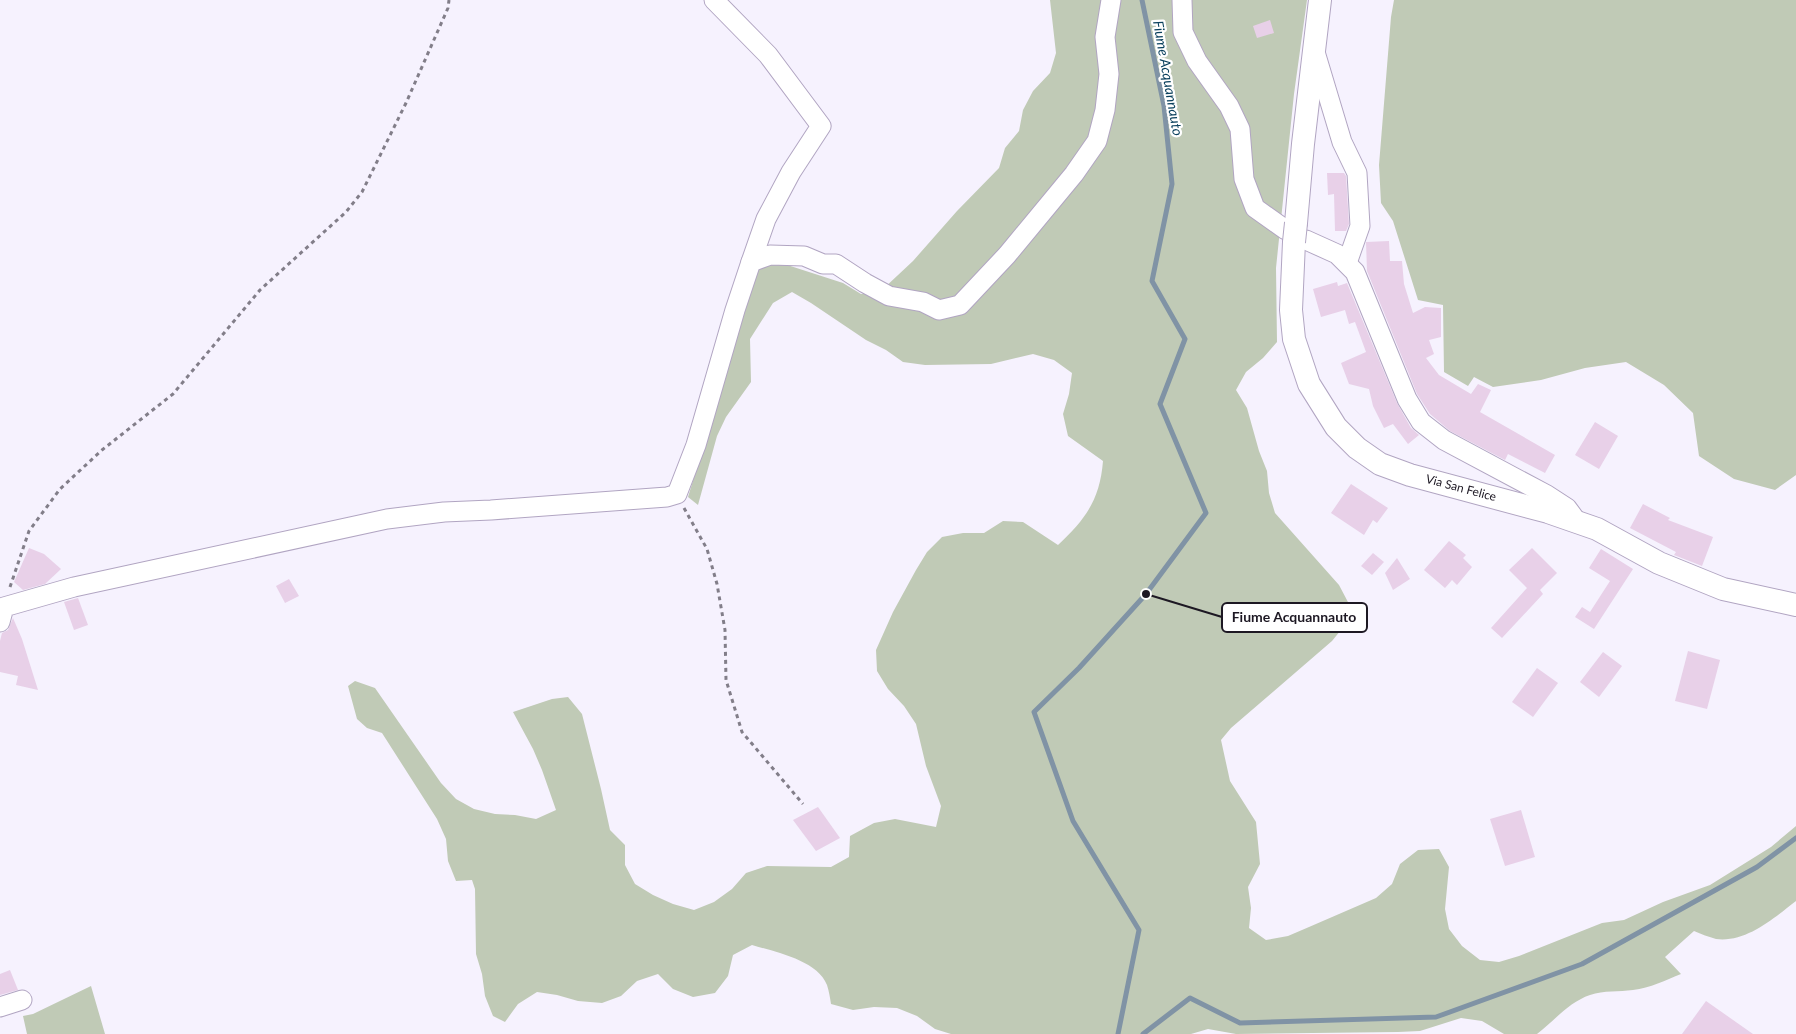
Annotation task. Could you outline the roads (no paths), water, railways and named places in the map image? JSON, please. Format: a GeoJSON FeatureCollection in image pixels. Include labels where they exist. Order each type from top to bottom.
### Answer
{"type":"FeatureCollection","features":[{"type":"Feature","properties":{"kind":"street"},"geometry":{"type":"LineString","coordinates":[[2,614],[74,587],[387,519],[444,512],[667,497],[677,494],[696,445],[734,310],[766,219],[791,172],[821,126],[768,55],[714,0]]}},
{"type":"Feature","properties":{"kind":"street"},"geometry":{"type":"LineString","coordinates":[[751,262],[770,255],[804,256],[823,264],[836,264],[889,296],[924,302],[939,310],[960,305],[1019,240],[1074,174],[1097,141],[1105,110],[1109,74],[1105,37],[1111,0]]}},
{"type":"Feature","properties":{"kind":"street"},"geometry":{"type":"LineString","coordinates":[[1182,0],[1183,32],[1198,61],[1229,106],[1240,129],[1244,179],[1255,208],[1296,234],[1337,254],[1355,272],[1407,399],[1421,422],[1444,440],[1547,495],[1567,508],[1578,523]]}},
{"type":"Feature","properties":{"kind":"street","name":"Via San Felice"},"geometry":{"type":"LineString","coordinates":[[1320,0],[1303,144],[1291,310],[1294,339],[1309,384],[1336,427],[1357,448],[1380,464],[1410,475],[1548,512],[1597,529],[1659,563],[1723,588],[1796,605]]}},
{"type":"Feature","properties":{"kind":"street"},"geometry":{"type":"LineString","coordinates":[[1314,49],[1342,142],[1357,174],[1360,226],[1347,263]]}},
{"type":"Feature","properties":{"kind":"street"},"geometry":{"type":"LineString","coordinates":[[0,1007],[22,1000]]}},
{"type":"Feature","properties":{"kind":"waterway","name":"Fiume Acquannauto"},"geometry":{"type":"LineString","coordinates":[[1118,1034],[1139,930],[1073,821],[1034,712],[1079,668],[1146,594],[1206,513],[1160,404],[1185,339],[1152,281],[1172,184],[1164,106],[1142,0]]}},
{"type":"Feature","properties":{"kind":"waterway"},"geometry":{"type":"LineString","coordinates":[[1143,1034],[1190,998],[1240,1023],[1436,1017],[1582,964],[1757,867],[1796,838]]}},
{"type":"Feature","properties":{"kind":"place","name":"Fiume Acquannauto"},"geometry":{"type":"Point","coordinates":[1146,594]}}]}
